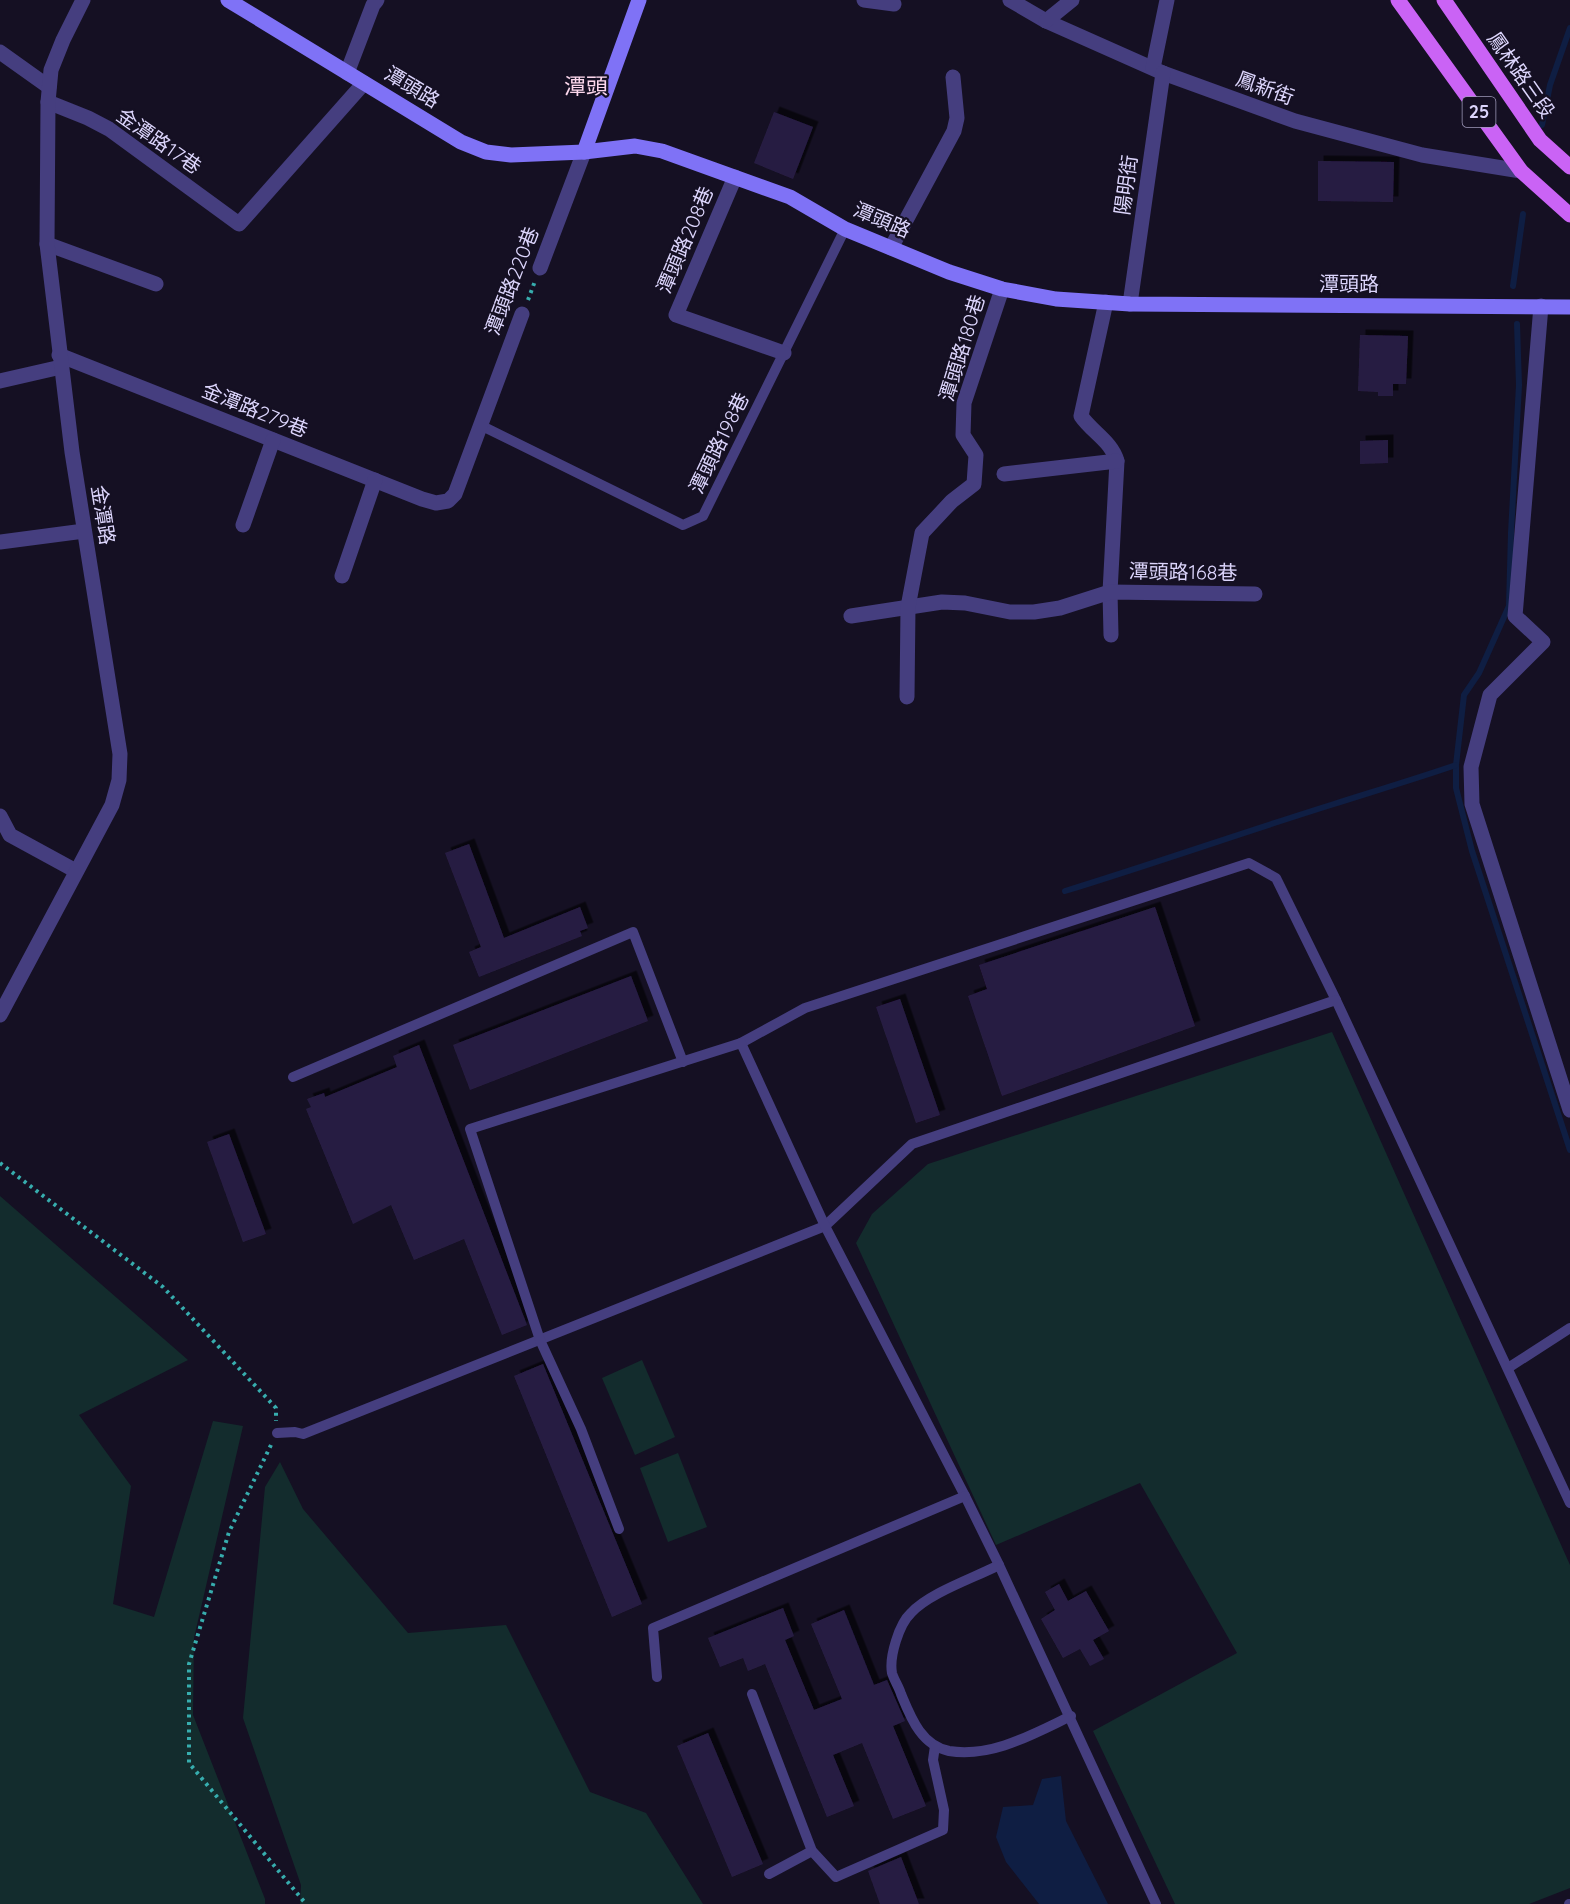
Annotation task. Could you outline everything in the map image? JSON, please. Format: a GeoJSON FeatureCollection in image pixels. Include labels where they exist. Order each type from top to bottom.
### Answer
{"type":"FeatureCollection","features":[{"type":"Feature","properties":{"kind":"main road","name":"25"},"geometry":{"type":"LineString","coordinates":[[1398,0],[1521,171],[1570,215]]}},
{"type":"Feature","properties":{"kind":"main road","name":"鳳林路三段"},"geometry":{"type":"LineString","coordinates":[[1444,0],[1540,140],[1570,167]]}},
{"type":"Feature","properties":{"kind":"street","name":"金潭路"},"geometry":{"type":"LineString","coordinates":[[0,1015],[112,805],[119,780],[120,754],[84,531],[60,361],[47,244],[48,95],[51,70],[83,0]]}},
{"type":"Feature","properties":{"kind":"street","name":"潭頭路"},"geometry":{"type":"LineString","coordinates":[[228,0],[461,142],[486,152],[511,155],[584,152],[635,146],[662,151],[790,197],[845,229],[949,272],[1002,290],[1056,299],[1130,303],[1570,307]]}},
{"type":"Feature","properties":{"kind":"street"},"geometry":{"type":"LineString","coordinates":[[347,73],[373,4],[377,0]]}},
{"type":"Feature","properties":{"kind":"street"},"geometry":{"type":"LineString","coordinates":[[584,152],[639,0]]}},
{"type":"Feature","properties":{"kind":"street"},"geometry":{"type":"LineString","coordinates":[[864,0],[894,4]]}},
{"type":"Feature","properties":{"kind":"street","name":"鳳新街"},"geometry":{"type":"LineString","coordinates":[[1010,0],[1046,21],[1158,70],[1295,122],[1422,154],[1521,171]]}},
{"type":"Feature","properties":{"kind":"street"},"geometry":{"type":"LineString","coordinates":[[1046,21],[1072,0]]}},
{"type":"Feature","properties":{"kind":"street","name":"陽明街"},"geometry":{"type":"LineString","coordinates":[[1130,303],[1167,0]]}},
{"type":"Feature","properties":{"kind":"street","name":"金潭路17巷"},"geometry":{"type":"LineString","coordinates":[[0,52],[48,95],[109,129],[239,224],[364,83]]}},
{"type":"Feature","properties":{"kind":"street"},"geometry":{"type":"LineString","coordinates":[[891,248],[954,131],[957,118],[953,77]]}},
{"type":"Feature","properties":{"kind":"street","name":"潭頭路220巷"},"geometry":{"type":"LineString","coordinates":[[540,268],[584,152]]}},
{"type":"Feature","properties":{"kind":"street","name":"潭頭路208巷"},"geometry":{"type":"LineString","coordinates":[[735,177],[676,315],[784,352]]}},
{"type":"Feature","properties":{"kind":"street"},"geometry":{"type":"LineString","coordinates":[[47,244],[156,284]]}},
{"type":"Feature","properties":{"kind":"street","name":"潭頭路180巷"},"geometry":{"type":"LineString","coordinates":[[907,697],[908,607],[922,533],[952,501],[974,484],[976,455],[963,435],[964,403],[1002,290]]}},
{"type":"Feature","properties":{"kind":"street"},"geometry":{"type":"LineString","coordinates":[[1004,474],[1117,461],[1115,452],[1086,424],[1081,416],[1106,302]]}},
{"type":"Feature","properties":{"kind":"street"},"geometry":{"type":"LineString","coordinates":[[1541,306],[1515,616],[1543,642],[1490,695],[1471,767],[1472,804],[1570,1110]]}},
{"type":"Feature","properties":{"kind":"street","name":"潭頭路220巷"},"geometry":{"type":"LineString","coordinates":[[436,502],[448,501],[455,494],[522,314]]}},
{"type":"Feature","properties":{"kind":"street"},"geometry":{"type":"LineString","coordinates":[[0,381],[60,361]]}},
{"type":"Feature","properties":{"kind":"street","name":"金潭路279巷"},"geometry":{"type":"LineString","coordinates":[[60,361],[436,502]]}},
{"type":"Feature","properties":{"kind":"street"},"geometry":{"type":"LineString","coordinates":[[243,525],[273,440]]}},
{"type":"Feature","properties":{"kind":"street","name":"潭頭路168巷"},"geometry":{"type":"LineString","coordinates":[[1111,635],[1110,592],[1117,461]]}},
{"type":"Feature","properties":{"kind":"street"},"geometry":{"type":"LineString","coordinates":[[342,576],[375,480]]}},
{"type":"Feature","properties":{"kind":"street"},"geometry":{"type":"LineString","coordinates":[[0,542],[84,531]]}},
{"type":"Feature","properties":{"kind":"street","name":"潭頭路168巷"},"geometry":{"type":"LineString","coordinates":[[851,616],[942,602],[965,603],[1010,612],[1034,612],[1060,608],[1110,592],[1255,594]]}},
{"type":"Feature","properties":{"kind":"street"},"geometry":{"type":"LineString","coordinates":[[0,816],[10,835],[76,871]]}},
{"type":"Feature","properties":{"kind":"lane","name":"潭頭路198巷"},"geometry":{"type":"LineString","coordinates":[[480,425],[683,525],[703,516],[845,229]]}},
{"type":"Feature","properties":{"kind":"lane"},"geometry":{"type":"LineString","coordinates":[[619,1529],[581,1429],[540,1340],[470,1129],[741,1043],[805,1008],[1248,862],[1276,878],[1336,1000],[1570,1503]]}},
{"type":"Feature","properties":{"kind":"lane"},"geometry":{"type":"LineString","coordinates":[[293,1077],[633,932],[682,1062]]}},
{"type":"Feature","properties":{"kind":"lane"},"geometry":{"type":"LineString","coordinates":[[277,1433],[303,1434],[825,1226],[912,1144],[1336,1000]]}},
{"type":"Feature","properties":{"kind":"lane"},"geometry":{"type":"LineString","coordinates":[[741,1043],[825,1226],[999,1566],[1071,1716],[1156,1904]]}},
{"type":"Feature","properties":{"kind":"lane"},"geometry":{"type":"LineString","coordinates":[[1508,1368],[1570,1328]]}},
{"type":"Feature","properties":{"kind":"lane"},"geometry":{"type":"LineString","coordinates":[[657,1677],[653,1628],[965,1496]]}},
{"type":"Feature","properties":{"kind":"lane"},"geometry":{"type":"LineString","coordinates":[[999,1566],[924,1602],[909,1614],[902,1626],[896,1641],[892,1672],[912,1720],[923,1736],[935,1746],[969,1752],[1017,1741],[1071,1716]]}},
{"type":"Feature","properties":{"kind":"lane"},"geometry":{"type":"LineString","coordinates":[[752,1694],[812,1851],[836,1877],[943,1830],[944,1810],[933,1760],[935,1746]]}},
{"type":"Feature","properties":{"kind":"lane"},"geometry":{"type":"LineString","coordinates":[[769,1874],[812,1851]]}},
{"type":"Feature","properties":{"kind":"path","name":"潭頭路220巷"},"geometry":{"type":"LineString","coordinates":[[522,314],[540,268]]}},
{"type":"Feature","properties":{"kind":"path"},"geometry":{"type":"LineString","coordinates":[[0,1163],[163,1287],[276,1408],[277,1433],[229,1532],[189,1664],[189,1763],[306,1904]]}},
{"type":"Feature","properties":{"kind":"green space"},"geometry":{"type":"Polygon","coordinates":[[[1332,1032],[1570,1565],[1570,1888],[1529,1904],[1175,1904],[1093,1731],[1237,1653],[1140,1483],[996,1545],[856,1243],[872,1214],[928,1164],[1332,1032]]]}},
{"type":"Feature","properties":{"kind":"green space"},"geometry":{"type":"Polygon","coordinates":[[[0,1196],[188,1360],[79,1415],[131,1486],[113,1604],[154,1617],[213,1421],[243,1426],[194,1638],[193,1715],[265,1904],[0,1904],[0,1196]]]}},
{"type":"Feature","properties":{"kind":"green space"},"geometry":{"type":"Polygon","coordinates":[[[642,1360],[675,1437],[635,1455],[602,1378],[642,1360]]]}},
{"type":"Feature","properties":{"kind":"green space"},"geometry":{"type":"Polygon","coordinates":[[[678,1453],[707,1527],[668,1542],[640,1468],[678,1453]]]}},
{"type":"Feature","properties":{"kind":"green space"},"geometry":{"type":"Polygon","coordinates":[[[280,1462],[303,1509],[408,1633],[506,1625],[590,1792],[646,1813],[703,1904],[300,1904],[301,1885],[243,1718],[265,1487],[280,1462]]]}},
{"type":"Feature","properties":{"kind":"water"},"geometry":{"type":"Polygon","coordinates":[[[1061,1776],[1066,1821],[1108,1904],[1039,1904],[1006,1862],[996,1837],[1003,1807],[1033,1805],[1042,1779],[1061,1776]]]}},
{"type":"Feature","properties":{"kind":"building"},"geometry":{"type":"Polygon","coordinates":[[[774,112],[813,127],[793,179],[754,163],[774,112]]]}},
{"type":"Feature","properties":{"kind":"building"},"geometry":{"type":"Polygon","coordinates":[[[1318,161],[1394,162],[1393,202],[1318,201],[1318,161]]]}},
{"type":"Feature","properties":{"kind":"building"},"geometry":{"type":"Polygon","coordinates":[[[1360,335],[1408,336],[1406,384],[1393,384],[1393,396],[1378,396],[1378,392],[1358,391],[1360,335]]]}},
{"type":"Feature","properties":{"kind":"building"},"geometry":{"type":"Polygon","coordinates":[[[1388,440],[1388,463],[1360,464],[1360,441],[1388,440]]]}},
{"type":"Feature","properties":{"kind":"building"},"geometry":{"type":"Polygon","coordinates":[[[469,844],[504,938],[580,907],[588,928],[580,931],[582,936],[479,977],[469,952],[481,947],[445,853],[469,844]]]}},
{"type":"Feature","properties":{"kind":"building"},"geometry":{"type":"Polygon","coordinates":[[[1155,907],[1195,1026],[1002,1096],[968,996],[987,989],[979,965],[1155,907]]]}},
{"type":"Feature","properties":{"kind":"building"},"geometry":{"type":"Polygon","coordinates":[[[631,976],[648,1021],[470,1090],[453,1045],[631,976]]]}},
{"type":"Feature","properties":{"kind":"building"},"geometry":{"type":"Polygon","coordinates":[[[900,999],[940,1115],[916,1123],[876,1007],[900,999]]]}},
{"type":"Feature","properties":{"kind":"building"},"geometry":{"type":"Polygon","coordinates":[[[419,1045],[527,1325],[502,1335],[464,1239],[414,1260],[391,1205],[353,1224],[306,1109],[311,1107],[307,1099],[324,1093],[325,1097],[397,1067],[393,1056],[419,1045]]]}},
{"type":"Feature","properties":{"kind":"building"},"geometry":{"type":"Polygon","coordinates":[[[229,1134],[266,1234],[243,1242],[207,1142],[229,1134]]]}},
{"type":"Feature","properties":{"kind":"building"},"geometry":{"type":"Polygon","coordinates":[[[543,1364],[642,1604],[612,1617],[514,1376],[543,1364]]]}},
{"type":"Feature","properties":{"kind":"building"},"geometry":{"type":"Polygon","coordinates":[[[1059,1584],[1068,1601],[1086,1591],[1109,1631],[1093,1640],[1104,1659],[1090,1666],[1080,1649],[1063,1658],[1041,1619],[1055,1610],[1045,1592],[1059,1584]]]}},
{"type":"Feature","properties":{"kind":"building"},"geometry":{"type":"Polygon","coordinates":[[[783,1608],[794,1636],[785,1640],[814,1710],[842,1699],[811,1624],[844,1610],[874,1685],[887,1680],[905,1721],[893,1726],[926,1806],[893,1819],[862,1743],[833,1755],[854,1806],[827,1817],[765,1664],[748,1671],[743,1658],[720,1667],[708,1638],[783,1608]]]}},
{"type":"Feature","properties":{"kind":"building"},"geometry":{"type":"Polygon","coordinates":[[[708,1733],[763,1864],[732,1877],[677,1746],[708,1733]]]}},
{"type":"Feature","properties":{"kind":"building"},"geometry":{"type":"Polygon","coordinates":[[[901,1857],[919,1904],[880,1904],[868,1871],[901,1857]]]}},
{"type":"Feature","properties":{"kind":"waterway"},"geometry":{"type":"LineString","coordinates":[[1542,125],[1550,85],[1570,28]]}},
{"type":"Feature","properties":{"kind":"waterway"},"geometry":{"type":"LineString","coordinates":[[1513,286],[1523,214]]}},
{"type":"Feature","properties":{"kind":"waterway"},"geometry":{"type":"LineString","coordinates":[[1517,324],[1519,385],[1509,606],[1479,673],[1464,695],[1456,765],[1456,788],[1472,851],[1570,1150]]}},
{"type":"Feature","properties":{"kind":"waterway"},"geometry":{"type":"LineString","coordinates":[[1065,891],[1456,765]]}},
{"type":"Feature","properties":{"kind":"district","name":"潭頭"},"geometry":{"type":"Point","coordinates":[586,86]}}]}
